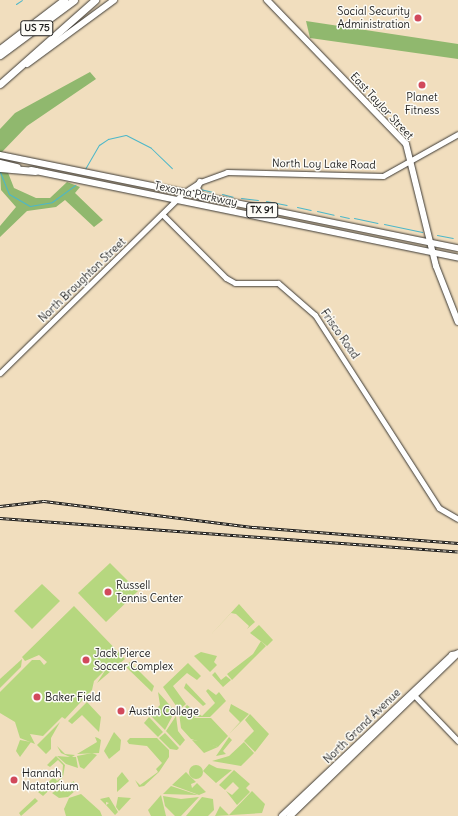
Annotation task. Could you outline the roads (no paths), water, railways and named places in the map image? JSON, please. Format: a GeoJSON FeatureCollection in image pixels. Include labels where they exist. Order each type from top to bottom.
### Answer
{"type":"FeatureCollection","features":[{"type":"Feature","properties":{"kind":"highway","name":"US 75"},"geometry":{"type":"LineString","coordinates":[[0,49],[64,0]]}},
{"type":"Feature","properties":{"kind":"highway","name":"US 75"},"geometry":{"type":"LineString","coordinates":[[0,55],[74,0]]}},
{"type":"Feature","properties":{"kind":"highway"},"geometry":{"type":"LineString","coordinates":[[0,84],[95,0]]}},
{"type":"Feature","properties":{"kind":"highway","name":"TX 91"},"geometry":{"type":"LineString","coordinates":[[0,168],[35,171]]}},
{"type":"Feature","properties":{"kind":"main road"},"geometry":{"type":"LineString","coordinates":[[0,84],[114,0]]}},
{"type":"Feature","properties":{"kind":"main road","name":"East Taylor Street"},"geometry":{"type":"LineString","coordinates":[[267,0],[398,134],[413,162],[433,253]]}},
{"type":"Feature","properties":{"kind":"main road","name":"Texoma Parkway"},"geometry":{"type":"LineString","coordinates":[[0,155],[66,170],[458,248]]}},
{"type":"Feature","properties":{"kind":"main road","name":"Texoma Parkway"},"geometry":{"type":"LineString","coordinates":[[0,163],[177,201],[458,258]]}},
{"type":"Feature","properties":{"kind":"main road"},"geometry":{"type":"LineString","coordinates":[[62,176],[66,170]]}},
{"type":"Feature","properties":{"kind":"main road"},"geometry":{"type":"LineString","coordinates":[[200,182],[197,188],[201,197]]}},
{"type":"Feature","properties":{"kind":"main road"},"geometry":{"type":"LineString","coordinates":[[433,253],[458,322]]}},
{"type":"Feature","properties":{"kind":"main road","name":"North Grand Avenue"},"geometry":{"type":"LineString","coordinates":[[290,816],[414,695],[452,655],[458,654]]}},
{"type":"Feature","properties":{"kind":"main road","name":"North Grand Avenue"},"geometry":{"type":"LineString","coordinates":[[282,816],[414,695]]}},
{"type":"Feature","properties":{"kind":"street","name":"North Loy Lake Road"},"geometry":{"type":"LineString","coordinates":[[183,193],[200,182],[227,172],[383,176],[413,162],[458,134]]}},
{"type":"Feature","properties":{"kind":"street","name":"North Broughton Street"},"geometry":{"type":"LineString","coordinates":[[0,374],[163,215],[183,193]]}},
{"type":"Feature","properties":{"kind":"street","name":"Frisco Road"},"geometry":{"type":"LineString","coordinates":[[163,215],[226,278],[235,283],[278,283],[315,315],[439,508],[458,519]]}},
{"type":"Feature","properties":{"kind":"street"},"geometry":{"type":"LineString","coordinates":[[414,695],[458,741]]}},
{"type":"Feature","properties":{"kind":"waterway"},"geometry":{"type":"LineString","coordinates":[[16,4],[22,0]]}},
{"type":"Feature","properties":{"kind":"waterway"},"geometry":{"type":"LineString","coordinates":[[85,169],[99,145],[108,139],[126,135],[151,148],[172,168]]}},
{"type":"Feature","properties":{"kind":"waterway"},"geometry":{"type":"LineString","coordinates":[[0,172],[9,194],[30,206],[52,202],[75,185]]}},
{"type":"Feature","properties":{"kind":"waterway"},"geometry":{"type":"LineString","coordinates":[[200,189],[213,192]]}},
{"type":"Feature","properties":{"kind":"waterway"},"geometry":{"type":"LineString","coordinates":[[222,194],[233,197]]}},
{"type":"Feature","properties":{"kind":"waterway"},"geometry":{"type":"LineString","coordinates":[[241,198],[258,200]]}},
{"type":"Feature","properties":{"kind":"waterway"},"geometry":{"type":"LineString","coordinates":[[266,201],[287,205]]}},
{"type":"Feature","properties":{"kind":"waterway"},"geometry":{"type":"LineString","coordinates":[[297,207],[311,210]]}},
{"type":"Feature","properties":{"kind":"waterway"},"geometry":{"type":"LineString","coordinates":[[317,211],[334,215]]}},
{"type":"Feature","properties":{"kind":"waterway"},"geometry":{"type":"LineString","coordinates":[[340,216],[349,218]]}},
{"type":"Feature","properties":{"kind":"waterway"},"geometry":{"type":"LineString","coordinates":[[354,218],[377,223]]}},
{"type":"Feature","properties":{"kind":"waterway"},"geometry":{"type":"LineString","coordinates":[[384,224],[422,232]]}},
{"type":"Feature","properties":{"kind":"waterway"},"geometry":{"type":"LineString","coordinates":[[437,235],[453,238]]}},
{"type":"Feature","properties":{"kind":"railway"},"geometry":{"type":"LineString","coordinates":[[0,506],[44,501],[254,527],[458,543]]}},
{"type":"Feature","properties":{"kind":"railway"},"geometry":{"type":"LineString","coordinates":[[0,518],[458,552]]}},
{"type":"Feature","properties":{"kind":"place","name":"Social Security Administration"},"geometry":{"type":"Point","coordinates":[418,18]}},
{"type":"Feature","properties":{"kind":"place","name":"Planet Fitness"},"geometry":{"type":"Point","coordinates":[422,85]}},
{"type":"Feature","properties":{"kind":"place","name":"Russell Tennis Center"},"geometry":{"type":"Point","coordinates":[108,592]}},
{"type":"Feature","properties":{"kind":"place","name":"Jack Pierce Soccer Complex"},"geometry":{"type":"Point","coordinates":[86,660]}},
{"type":"Feature","properties":{"kind":"place","name":"Baker Field"},"geometry":{"type":"Point","coordinates":[37,697]}},
{"type":"Feature","properties":{"kind":"place","name":"Austin College"},"geometry":{"type":"Point","coordinates":[121,711]}},
{"type":"Feature","properties":{"kind":"place","name":"Hannah Natatorium"},"geometry":{"type":"Point","coordinates":[14,780]}}]}
